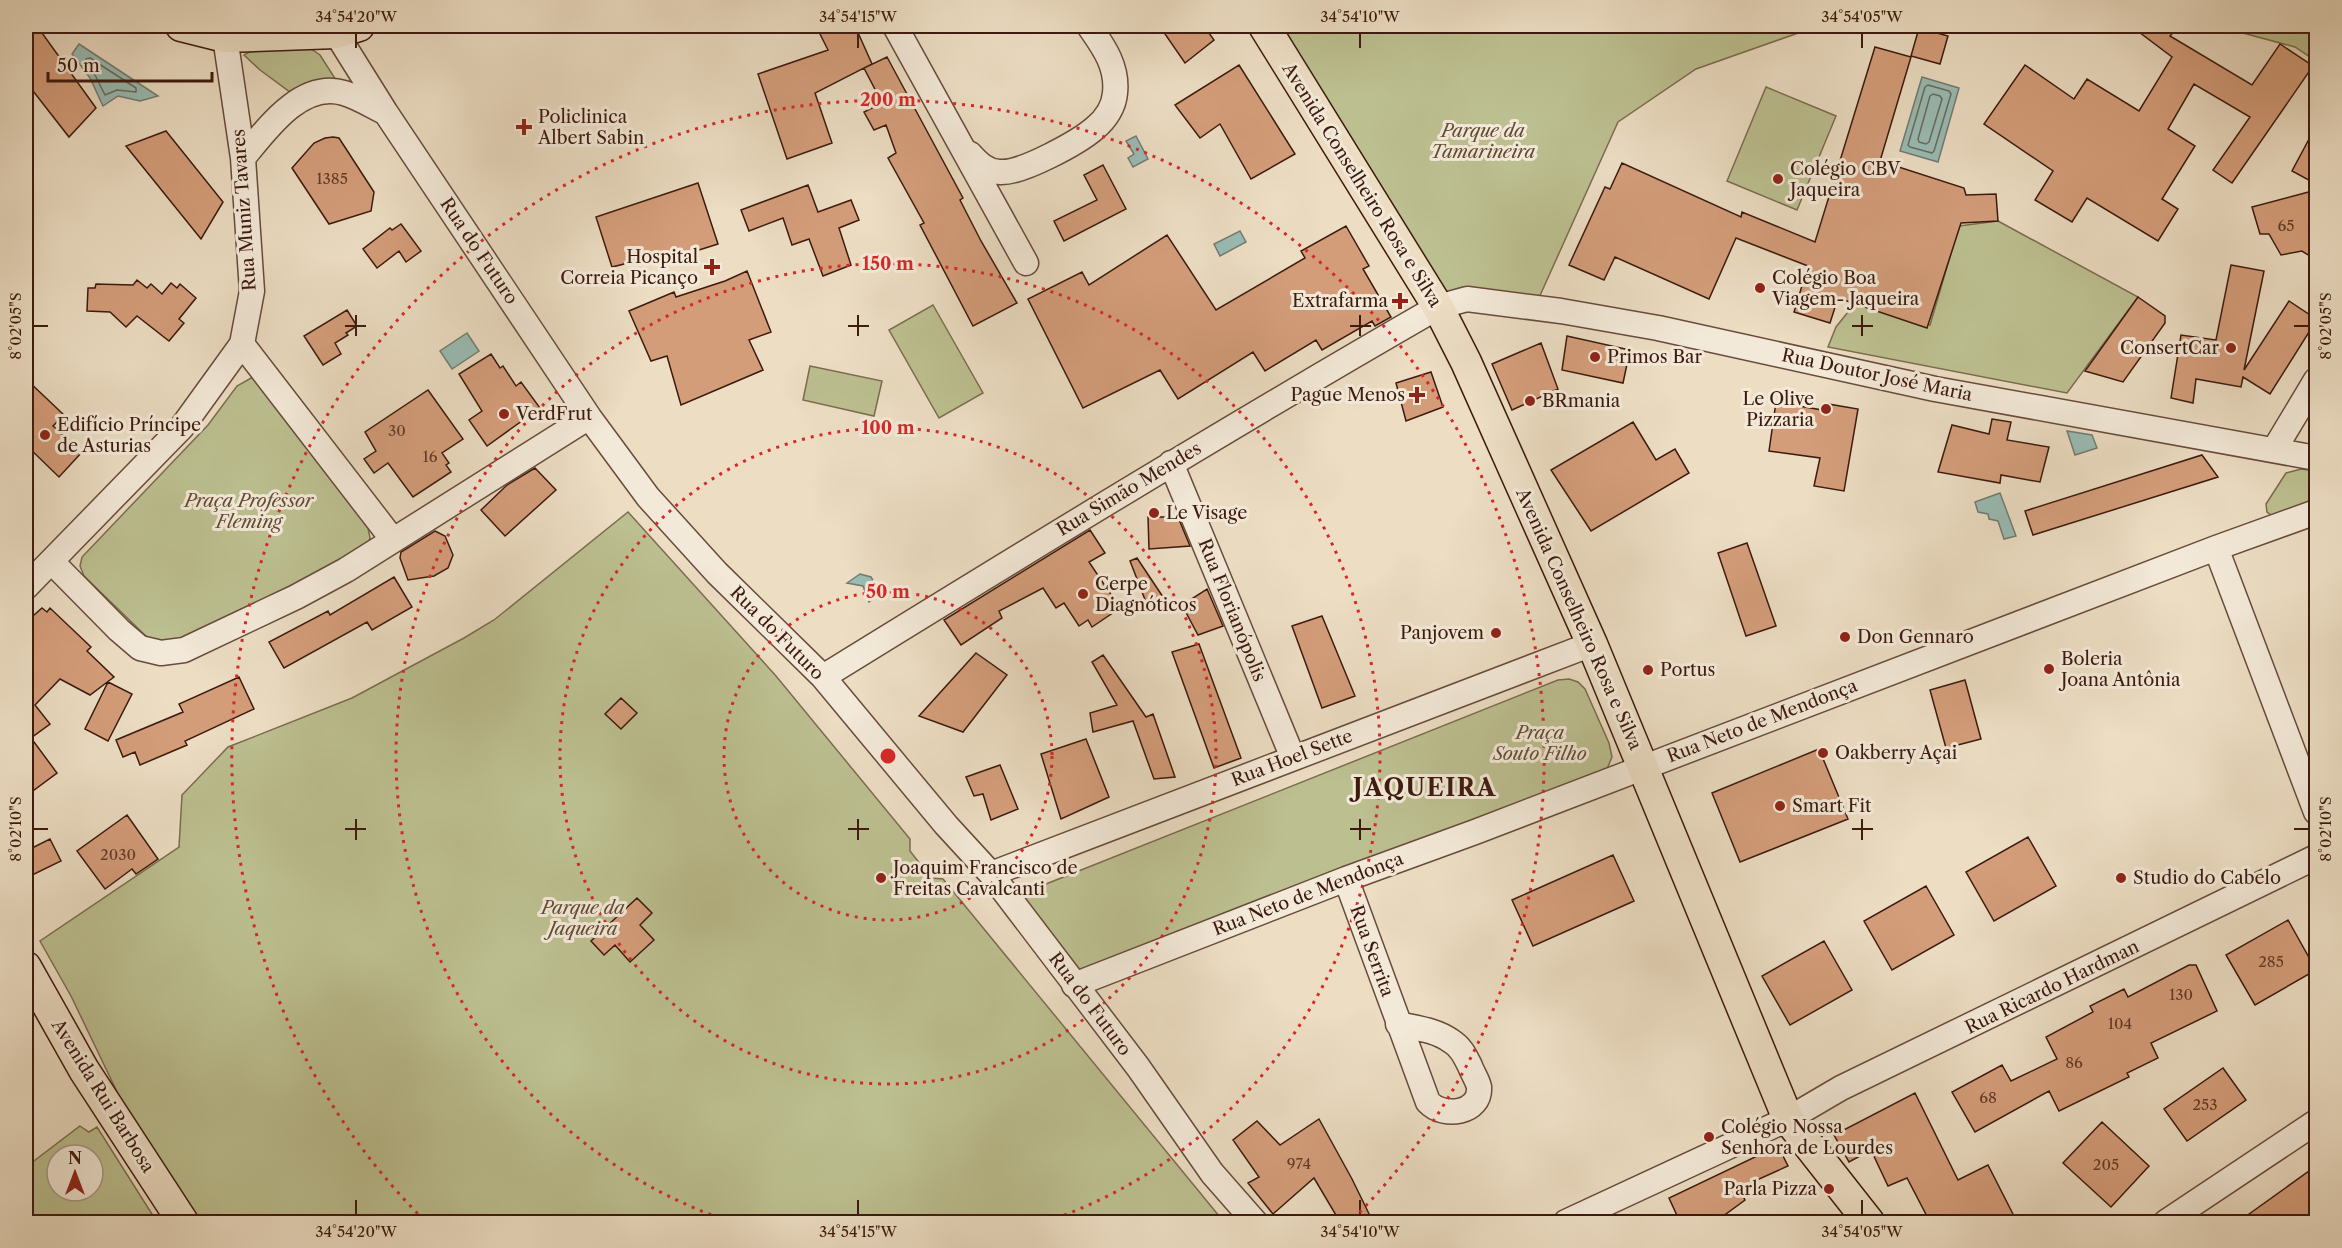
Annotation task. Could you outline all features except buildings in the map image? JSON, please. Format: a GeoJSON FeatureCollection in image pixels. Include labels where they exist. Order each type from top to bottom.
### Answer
{"type":"FeatureCollection","features":[{"type":"Feature","properties":{"kind":"main road"},"geometry":{"type":"LineString","coordinates":[[181,26],[225,38],[340,28]]}},
{"type":"Feature","properties":{"kind":"main road","name":"Avenida Conselheiro Rosa e Silva"},"geometry":{"type":"LineString","coordinates":[[1264,26],[1438,307],[1466,362],[1644,766],[1788,1119],[1869,1222]]}},
{"type":"Feature","properties":{"kind":"main road","name":"Avenida Rui Barbosa"},"geometry":{"type":"LineString","coordinates":[[26,967],[84,1070],[183,1222]]}},
{"type":"Feature","properties":{"kind":"street"},"geometry":{"type":"LineString","coordinates":[[895,26],[1026,263]]}},
{"type":"Feature","properties":{"kind":"street"},"geometry":{"type":"LineString","coordinates":[[962,145],[983,167],[997,172],[1010,172],[1065,147],[1095,128],[1107,116],[1114,98],[1115,74],[1111,60],[1089,26]]}},
{"type":"Feature","properties":{"kind":"street","name":"Rua do Futuro"},"geometry":{"type":"LineString","coordinates":[[340,28],[386,112],[589,417],[648,497],[717,573],[823,677],[946,825],[991,874],[1138,1067],[1212,1173],[1255,1222]]}},
{"type":"Feature","properties":{"kind":"street","name":"Rua Muniz Tavares"},"geometry":{"type":"LineString","coordinates":[[26,587],[182,427],[242,344],[252,291],[243,158],[225,38]]}},
{"type":"Feature","properties":{"kind":"street"},"geometry":{"type":"LineString","coordinates":[[243,158],[276,120],[297,101],[318,92],[342,92],[386,112]]}},
{"type":"Feature","properties":{"kind":"street","name":"Rua Doutor José Maria"},"geometry":{"type":"LineString","coordinates":[[1438,307],[1467,299],[1561,310],[1658,328],[1935,388],[2316,458]]}},
{"type":"Feature","properties":{"kind":"street","name":"Rua Simão Mendes"},"geometry":{"type":"LineString","coordinates":[[823,677],[1171,462],[1438,307]]}},
{"type":"Feature","properties":{"kind":"street"},"geometry":{"type":"LineString","coordinates":[[242,344],[393,540]]}},
{"type":"Feature","properties":{"kind":"street"},"geometry":{"type":"LineString","coordinates":[[2274,450],[2316,380]]}},
{"type":"Feature","properties":{"kind":"street"},"geometry":{"type":"LineString","coordinates":[[52,562],[119,630],[140,648],[161,652],[184,650],[296,597],[346,570],[589,417]]}},
{"type":"Feature","properties":{"kind":"street","name":"Rua Florianópolis"},"geometry":{"type":"LineString","coordinates":[[1171,462],[1293,758]]}},
{"type":"Feature","properties":{"kind":"street","name":"Rua Neto de Mendonça"},"geometry":{"type":"LineString","coordinates":[[1074,985],[1346,879],[2316,512]]}},
{"type":"Feature","properties":{"kind":"street"},"geometry":{"type":"LineString","coordinates":[[2216,548],[2316,812]]}},
{"type":"Feature","properties":{"kind":"street","name":"Rua Hoel Sette"},"geometry":{"type":"LineString","coordinates":[[991,874],[1592,644]]}},
{"type":"Feature","properties":{"kind":"street","name":"Rua Ricardo Hardman"},"geometry":{"type":"LineString","coordinates":[[1566,1222],[1788,1119],[1841,1088],[2316,857]]}},
{"type":"Feature","properties":{"kind":"street","name":"Rua Serrita"},"geometry":{"type":"LineString","coordinates":[[1346,879],[1398,1024]]}},
{"type":"Feature","properties":{"kind":"street"},"geometry":{"type":"LineString","coordinates":[[2166,1222],[2316,1122]]}},
{"type":"Feature","properties":{"kind":"green space","name":"Parque da Tamarineira"},"geometry":{"type":"Polygon","coordinates":[[[1275,26],[1818,26],[1696,69],[1618,122],[1538,300],[1440,291],[1275,26]]]}},
{"type":"Feature","properties":{"kind":"green space"},"geometry":{"type":"Polygon","coordinates":[[[2217,26],[2316,26],[2316,61],[2295,47],[2217,26]]]}},
{"type":"Feature","properties":{"kind":"green space"},"geometry":{"type":"Polygon","coordinates":[[[310,48],[320,55],[336,80],[312,82],[290,92],[244,55],[266,49],[310,48]]]}},
{"type":"Feature","properties":{"kind":"green space"},"geometry":{"type":"Polygon","coordinates":[[[1766,87],[1836,116],[1797,210],[1727,181],[1766,87]]]}},
{"type":"Feature","properties":{"kind":"green space"},"geometry":{"type":"Polygon","coordinates":[[[1998,221],[2138,297],[2067,393],[1828,347],[1836,327],[1856,302],[1930,325],[1959,226],[1998,221]]]}},
{"type":"Feature","properties":{"kind":"green space"},"geometry":{"type":"Polygon","coordinates":[[[933,305],[983,393],[939,418],[889,330],[933,305]]]}},
{"type":"Feature","properties":{"kind":"green space"},"geometry":{"type":"Polygon","coordinates":[[[810,366],[882,381],[874,416],[803,400],[810,366]]]}},
{"type":"Feature","properties":{"kind":"green space","name":"Praça Professor Fleming"},"geometry":{"type":"Polygon","coordinates":[[[251,378],[256,378],[348,498],[368,528],[370,538],[366,548],[178,643],[151,641],[84,576],[80,566],[82,557],[208,425],[237,386],[251,378]]]}},
{"type":"Feature","properties":{"kind":"green space"},"geometry":{"type":"Polygon","coordinates":[[[2301,469],[2316,471],[2316,501],[2272,516],[2267,512],[2266,504],[2286,473],[2301,469]]]}},
{"type":"Feature","properties":{"kind":"green space","name":"Parque da Jaqueira"},"geometry":{"type":"Polygon","coordinates":[[[628,512],[776,676],[910,839],[910,851],[931,878],[943,879],[1224,1222],[199,1222],[120,1098],[71,996],[40,941],[179,847],[182,795],[228,747],[352,698],[464,638],[494,620],[628,512]]]}},
{"type":"Feature","properties":{"kind":"green space","name":"Praça Souto Filho"},"geometry":{"type":"Polygon","coordinates":[[[1569,679],[1578,682],[1585,689],[1609,743],[1612,757],[1607,769],[1079,971],[1025,899],[1036,888],[1558,680],[1569,679]]]}},
{"type":"Feature","properties":{"kind":"green space"},"geometry":{"type":"Polygon","coordinates":[[[80,1126],[89,1132],[97,1127],[157,1222],[26,1222],[26,1167],[45,1153],[45,1203],[105,1203],[105,1143],[58,1143],[80,1126]]]}},
{"type":"Feature","properties":{"kind":"water"},"geometry":{"type":"Polygon","coordinates":[[[79,44],[158,96],[140,101],[118,96],[103,106],[90,78],[72,54],[79,44]]]}},
{"type":"Feature","properties":{"kind":"water"},"geometry":{"type":"Polygon","coordinates":[[[1922,77],[1959,88],[1938,162],[1900,151],[1922,77]]]}},
{"type":"Feature","properties":{"kind":"water"},"geometry":{"type":"Polygon","coordinates":[[[1136,136],[1148,159],[1133,167],[1128,158],[1134,154],[1126,141],[1136,136]]]}},
{"type":"Feature","properties":{"kind":"water"},"geometry":{"type":"Polygon","coordinates":[[[1240,231],[1246,242],[1220,256],[1214,244],[1240,231]]]}},
{"type":"Feature","properties":{"kind":"water"},"geometry":{"type":"Polygon","coordinates":[[[467,333],[479,351],[452,369],[440,351],[467,333]]]}},
{"type":"Feature","properties":{"kind":"water"},"geometry":{"type":"Polygon","coordinates":[[[2067,431],[2092,435],[2097,448],[2075,455],[2067,431]]]}},
{"type":"Feature","properties":{"kind":"water"},"geometry":{"type":"Polygon","coordinates":[[[2000,493],[2016,536],[2004,539],[1998,521],[1989,519],[1988,514],[1978,512],[1975,502],[2000,493]]]}},
{"type":"Feature","properties":{"kind":"water"},"geometry":{"type":"Polygon","coordinates":[[[860,574],[871,577],[880,592],[869,602],[863,586],[847,583],[860,574]]]}},
{"type":"Feature","properties":{"kind":"place","name":"Policlinica Albert Sabin"},"geometry":{"type":"Point","coordinates":[524,127]}},
{"type":"Feature","properties":{"kind":"place","name":"Colégio CBV Jaqueira"},"geometry":{"type":"Point","coordinates":[1778,179]}},
{"type":"Feature","properties":{"kind":"place","name":"Hospital Correia Picanço"},"geometry":{"type":"Point","coordinates":[712,267]}},
{"type":"Feature","properties":{"kind":"place","name":"Colégio Boa Viagem- Jaqueira"},"geometry":{"type":"Point","coordinates":[1760,288]}},
{"type":"Feature","properties":{"kind":"place","name":"Extrafarma"},"geometry":{"type":"Point","coordinates":[1400,301]}},
{"type":"Feature","properties":{"kind":"place","name":"ConsertCar"},"geometry":{"type":"Point","coordinates":[2231,348]}},
{"type":"Feature","properties":{"kind":"place","name":"Primos Bar"},"geometry":{"type":"Point","coordinates":[1595,357]}},
{"type":"Feature","properties":{"kind":"place","name":"Pague Menos"},"geometry":{"type":"Point","coordinates":[1417,395]}},
{"type":"Feature","properties":{"kind":"place","name":"BRmania"},"geometry":{"type":"Point","coordinates":[1530,401]}},
{"type":"Feature","properties":{"kind":"place","name":"Le Olive Pizzaria"},"geometry":{"type":"Point","coordinates":[1826,409]}},
{"type":"Feature","properties":{"kind":"place","name":"VerdFrut"},"geometry":{"type":"Point","coordinates":[504,414]}},
{"type":"Feature","properties":{"kind":"place","name":"Edifício Príncipe de Asturias"},"geometry":{"type":"Point","coordinates":[45,435]}},
{"type":"Feature","properties":{"kind":"place","name":"Le Visage"},"geometry":{"type":"Point","coordinates":[1154,513]}},
{"type":"Feature","properties":{"kind":"place","name":"Cerpe Diagnóticos"},"geometry":{"type":"Point","coordinates":[1083,594]}},
{"type":"Feature","properties":{"kind":"place","name":"Panjovem"},"geometry":{"type":"Point","coordinates":[1496,633]}},
{"type":"Feature","properties":{"kind":"place","name":"Don Gennaro"},"geometry":{"type":"Point","coordinates":[1845,637]}},
{"type":"Feature","properties":{"kind":"place","name":"Boleria Joana Antônia"},"geometry":{"type":"Point","coordinates":[2049,669]}},
{"type":"Feature","properties":{"kind":"place","name":"Portus"},"geometry":{"type":"Point","coordinates":[1648,670]}},
{"type":"Feature","properties":{"kind":"place","name":"Oakberry Açai"},"geometry":{"type":"Point","coordinates":[1823,753]}},
{"type":"Feature","properties":{"kind":"place","name":"Smart Fit"},"geometry":{"type":"Point","coordinates":[1780,806]}},
{"type":"Feature","properties":{"kind":"place","name":"Joaquim Francisco de Freitas Cavalcanti"},"geometry":{"type":"Point","coordinates":[881,878]}},
{"type":"Feature","properties":{"kind":"place","name":"Studio do Cabelo"},"geometry":{"type":"Point","coordinates":[2121,878]}},
{"type":"Feature","properties":{"kind":"place","name":"Colégio Nossa Senhora de Lourdes"},"geometry":{"type":"Point","coordinates":[1709,1137]}},
{"type":"Feature","properties":{"kind":"place","name":"Parla Pizza"},"geometry":{"type":"Point","coordinates":[1829,1189]}},
{"type":"Feature","properties":{"kind":"district","name":"JAQUEIRA"},"geometry":{"type":"Point","coordinates":[1425,788]}}]}
